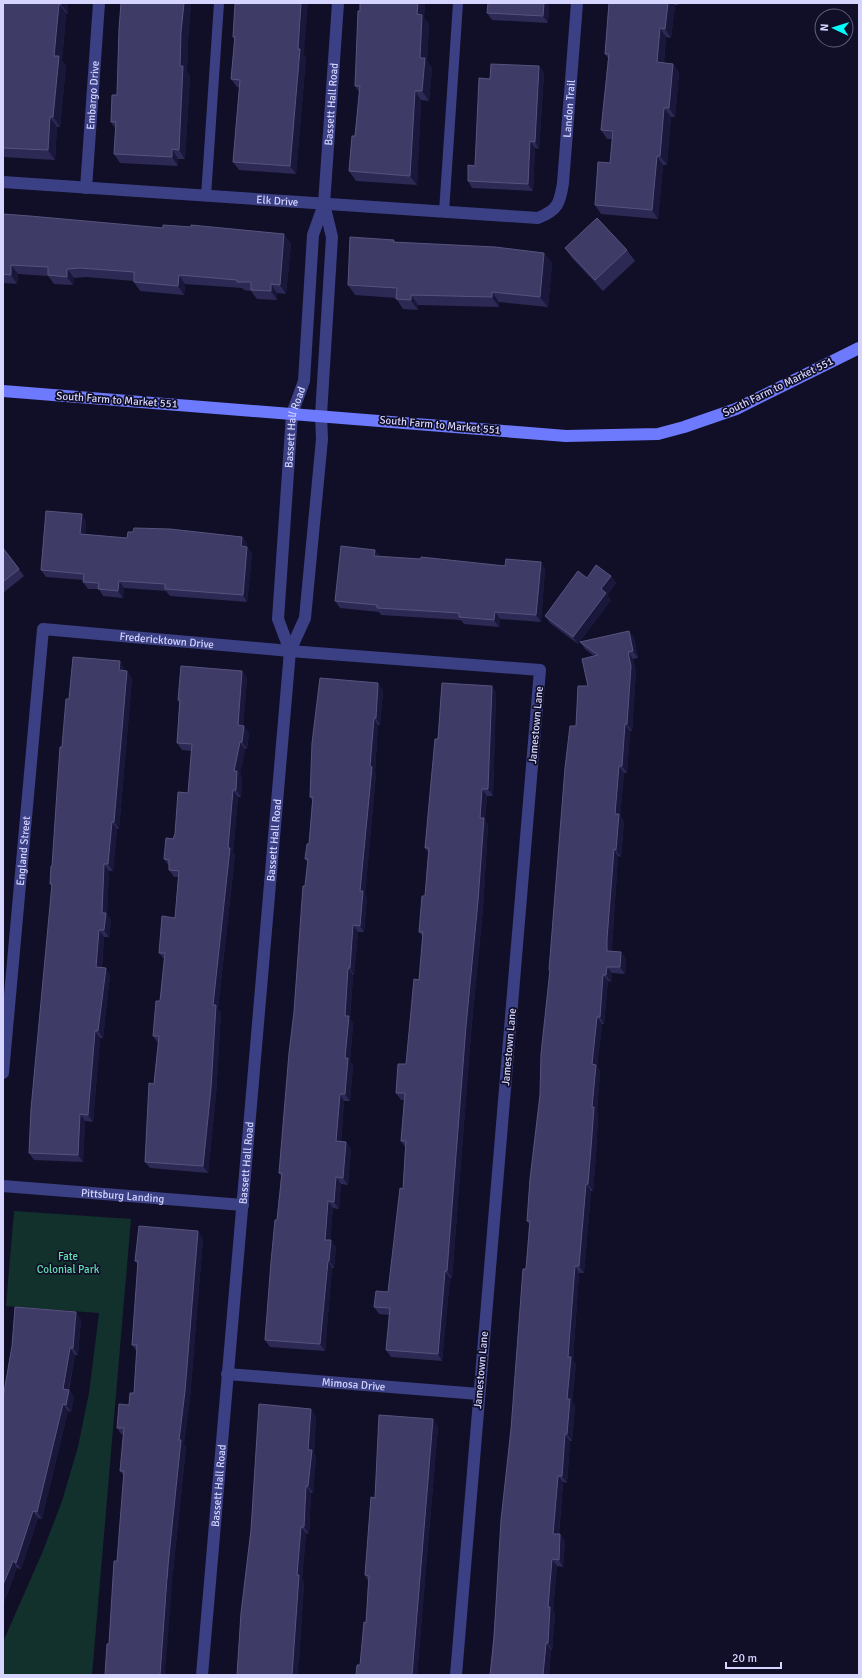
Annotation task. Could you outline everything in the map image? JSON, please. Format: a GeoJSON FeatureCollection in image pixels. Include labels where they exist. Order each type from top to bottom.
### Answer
{"type":"FeatureCollection","features":[{"type":"Feature","properties":{"kind":"main road","name":"South Farm to Market 551"},"geometry":{"type":"LineString","coordinates":[[3,391],[566,436],[658,434],[684,427],[736,409],[859,348]]}},
{"type":"Feature","properties":{"kind":"street","name":"Embargo Drive"},"geometry":{"type":"LineString","coordinates":[[86,188],[99,3]]}},
{"type":"Feature","properties":{"kind":"street","name":"Bassett Hall Road"},"geometry":{"type":"LineString","coordinates":[[290,651],[278,619],[292,414],[304,381],[313,235],[324,204],[338,3]]}},
{"type":"Feature","properties":{"kind":"street","name":"Landon Trail"},"geometry":{"type":"LineString","coordinates":[[552,213],[560,200],[563,183],[577,3]]}},
{"type":"Feature","properties":{"kind":"street","name":"Elk Drive"},"geometry":{"type":"LineString","coordinates":[[3,182],[530,218],[538,218],[552,213]]}},
{"type":"Feature","properties":{"kind":"street","name":"Bassett Hall Road"},"geometry":{"type":"LineString","coordinates":[[202,1675],[290,651],[305,618],[322,439],[321,416],[332,237],[324,204]]}},
{"type":"Feature","properties":{"kind":"street","name":"Fredericktown Drive"},"geometry":{"type":"LineString","coordinates":[[43,629],[290,651]]}},
{"type":"Feature","properties":{"kind":"street","name":"England Street"},"geometry":{"type":"LineString","coordinates":[[3,1073],[43,629]]}},
{"type":"Feature","properties":{"kind":"street","name":"Jamestown Lane"},"geometry":{"type":"LineString","coordinates":[[290,651],[540,670],[456,1675]]}},
{"type":"Feature","properties":{"kind":"street","name":"Pittsburg Landing"},"geometry":{"type":"LineString","coordinates":[[3,1186],[243,1205]]}},
{"type":"Feature","properties":{"kind":"street","name":"Mimosa Drive"},"geometry":{"type":"LineString","coordinates":[[227,1374],[480,1394]]}},
{"type":"Feature","properties":{"kind":"lane"},"geometry":{"type":"LineString","coordinates":[[206,196],[219,3]]}},
{"type":"Feature","properties":{"kind":"lane"},"geometry":{"type":"LineString","coordinates":[[444,212],[458,3]]}},
{"type":"Feature","properties":{"kind":"green space","name":"Fate Colonial Park"},"geometry":{"type":"Polygon","coordinates":[[[14,1211],[131,1219],[92,1675],[3,1675],[3,1642],[43,1551],[62,1501],[78,1447],[89,1393],[99,1313],[6,1306],[14,1211]]]}},
{"type":"Feature","properties":{"kind":"building"},"geometry":{"type":"Polygon","coordinates":[[[3,3],[61,3],[59,4],[54,56],[59,56],[53,117],[50,117],[48,150],[3,148],[3,3]]]}},
{"type":"Feature","properties":{"kind":"building"},"geometry":{"type":"Polygon","coordinates":[[[121,3],[184,3],[181,32],[180,66],[183,66],[179,150],[172,149],[172,157],[114,154],[116,122],[111,122],[112,95],[117,95],[121,3]]]}},
{"type":"Feature","properties":{"kind":"building"},"geometry":{"type":"Polygon","coordinates":[[[301,3],[298,49],[300,49],[290,166],[233,162],[240,80],[231,79],[235,37],[233,37],[235,4],[301,3]]]}},
{"type":"Feature","properties":{"kind":"building"},"geometry":{"type":"Polygon","coordinates":[[[360,3],[418,3],[417,14],[422,15],[420,58],[425,58],[422,91],[415,91],[410,176],[349,171],[352,136],[355,136],[360,86],[355,86],[358,11],[360,11],[360,3]]]}},
{"type":"Feature","properties":{"kind":"building"},"geometry":{"type":"Polygon","coordinates":[[[488,3],[544,3],[543,16],[487,13],[488,3]]]}},
{"type":"Feature","properties":{"kind":"building"},"geometry":{"type":"Polygon","coordinates":[[[609,3],[668,3],[665,29],[660,28],[657,62],[673,64],[669,108],[664,108],[660,156],[657,156],[652,210],[595,205],[598,162],[610,163],[613,131],[601,130],[609,54],[605,54],[609,3]]]}},
{"type":"Feature","properties":{"kind":"building"},"geometry":{"type":"Polygon","coordinates":[[[491,64],[539,66],[535,142],[530,141],[528,184],[468,181],[468,165],[475,166],[479,78],[490,79],[491,64]]]}},
{"type":"Feature","properties":{"kind":"building"},"geometry":{"type":"Polygon","coordinates":[[[3,214],[163,228],[163,225],[191,227],[191,225],[284,234],[280,285],[271,284],[271,291],[251,290],[251,282],[237,282],[237,280],[179,275],[178,286],[134,282],[134,272],[80,268],[67,269],[67,277],[48,275],[48,267],[11,265],[11,275],[3,274],[3,214]]]}},
{"type":"Feature","properties":{"kind":"building"},"geometry":{"type":"Polygon","coordinates":[[[597,218],[627,250],[595,280],[565,248],[597,218]]]}},
{"type":"Feature","properties":{"kind":"building"},"geometry":{"type":"Polygon","coordinates":[[[350,237],[394,240],[393,242],[495,247],[544,253],[540,297],[492,292],[492,297],[411,295],[411,300],[396,299],[397,288],[348,285],[350,237]]]}},
{"type":"Feature","properties":{"kind":"building"},"geometry":{"type":"Polygon","coordinates":[[[46,511],[82,514],[80,534],[127,538],[128,532],[133,532],[134,528],[170,529],[242,537],[241,546],[247,547],[243,595],[165,589],[165,584],[119,581],[118,591],[98,589],[99,583],[83,582],[84,574],[41,570],[46,511]]]}},
{"type":"Feature","properties":{"kind":"building"},"geometry":{"type":"Polygon","coordinates":[[[341,546],[375,550],[374,556],[421,559],[421,557],[505,566],[506,559],[541,562],[536,615],[495,612],[494,620],[459,617],[459,613],[377,608],[377,605],[335,601],[341,546]]]}},
{"type":"Feature","properties":{"kind":"building"},"geometry":{"type":"Polygon","coordinates":[[[3,548],[19,569],[3,582],[3,548]]]}},
{"type":"Feature","properties":{"kind":"building"},"geometry":{"type":"Polygon","coordinates":[[[596,565],[611,576],[601,589],[606,593],[573,637],[545,616],[578,571],[587,578],[596,565]]]}},
{"type":"Feature","properties":{"kind":"building"},"geometry":{"type":"Polygon","coordinates":[[[629,631],[633,651],[628,652],[631,666],[627,724],[625,724],[622,766],[619,766],[615,814],[619,814],[616,850],[614,849],[607,939],[607,951],[621,952],[620,967],[607,967],[606,975],[603,975],[600,1017],[597,1017],[592,1064],[596,1065],[588,1184],[586,1184],[579,1266],[575,1266],[568,1357],[571,1357],[567,1399],[570,1399],[567,1434],[565,1434],[562,1476],[558,1476],[553,1534],[560,1534],[559,1560],[552,1559],[548,1607],[550,1607],[548,1643],[546,1643],[543,1675],[490,1675],[494,1638],[501,1520],[511,1429],[523,1269],[526,1269],[530,1221],[527,1221],[530,1179],[540,1095],[541,1054],[550,970],[565,768],[570,726],[576,726],[578,686],[588,686],[582,659],[598,655],[580,642],[629,631]]]}},
{"type":"Feature","properties":{"kind":"building"},"geometry":{"type":"Polygon","coordinates":[[[73,657],[120,661],[119,670],[127,671],[114,822],[112,822],[108,864],[104,864],[102,913],[106,913],[104,930],[99,930],[96,967],[106,968],[98,1031],[95,1031],[88,1115],[80,1114],[78,1155],[29,1153],[31,1109],[52,884],[50,884],[51,866],[60,747],[62,747],[66,699],[69,699],[73,657]]]}},
{"type":"Feature","properties":{"kind":"building"},"geometry":{"type":"Polygon","coordinates":[[[181,666],[242,671],[238,725],[244,726],[242,742],[240,742],[234,771],[237,771],[236,790],[233,790],[228,848],[230,848],[213,1005],[216,1005],[211,1088],[203,1166],[145,1162],[149,1083],[154,1084],[159,1036],[153,1036],[156,1001],[160,1001],[165,953],[159,953],[162,916],[175,918],[179,871],[169,870],[169,860],[164,859],[166,838],[173,839],[175,834],[178,792],[188,793],[192,744],[177,743],[180,700],[178,700],[181,666]]]}},
{"type":"Feature","properties":{"kind":"building"},"geometry":{"type":"Polygon","coordinates":[[[320,678],[378,683],[376,718],[374,718],[370,766],[372,767],[360,891],[363,891],[360,926],[353,925],[350,968],[348,968],[345,1016],[349,1016],[345,1058],[348,1058],[345,1094],[340,1094],[336,1141],[346,1142],[343,1178],[336,1177],[334,1202],[328,1201],[325,1240],[331,1240],[320,1344],[265,1340],[275,1220],[277,1220],[282,1173],[279,1173],[294,1012],[303,886],[305,886],[308,859],[305,859],[307,844],[309,844],[313,797],[310,797],[312,743],[320,678]]]}},
{"type":"Feature","properties":{"kind":"building"},"geometry":{"type":"Polygon","coordinates":[[[442,683],[492,686],[488,789],[482,789],[480,818],[484,818],[478,901],[466,1026],[447,1271],[445,1271],[438,1354],[386,1350],[390,1308],[374,1307],[376,1291],[388,1292],[400,1188],[403,1189],[406,1141],[401,1141],[405,1093],[396,1093],[398,1064],[406,1064],[414,979],[419,980],[423,932],[419,932],[422,896],[425,896],[429,848],[425,848],[435,739],[438,739],[442,683]]]}},
{"type":"Feature","properties":{"kind":"building"},"geometry":{"type":"Polygon","coordinates":[[[139,1226],[198,1231],[185,1391],[179,1440],[181,1440],[168,1565],[160,1675],[105,1675],[107,1644],[109,1644],[114,1561],[117,1561],[124,1471],[120,1471],[124,1428],[117,1428],[119,1404],[129,1405],[130,1393],[134,1393],[137,1345],[132,1345],[138,1261],[135,1261],[139,1226]]]}},
{"type":"Feature","properties":{"kind":"building"},"geometry":{"type":"Polygon","coordinates":[[[15,1307],[76,1312],[73,1348],[70,1348],[63,1389],[69,1390],[66,1405],[63,1404],[37,1512],[33,1511],[16,1563],[13,1561],[3,1585],[3,1398],[12,1346],[15,1307]]]}},
{"type":"Feature","properties":{"kind":"building"},"geometry":{"type":"Polygon","coordinates":[[[259,1404],[311,1409],[308,1450],[312,1450],[308,1486],[306,1486],[304,1527],[301,1527],[292,1675],[237,1675],[241,1613],[251,1530],[259,1404]]]}},
{"type":"Feature","properties":{"kind":"building"},"geometry":{"type":"Polygon","coordinates":[[[379,1415],[433,1419],[412,1675],[356,1675],[357,1665],[360,1665],[364,1622],[366,1623],[369,1576],[365,1575],[371,1497],[375,1498],[379,1415]]]}}]}
